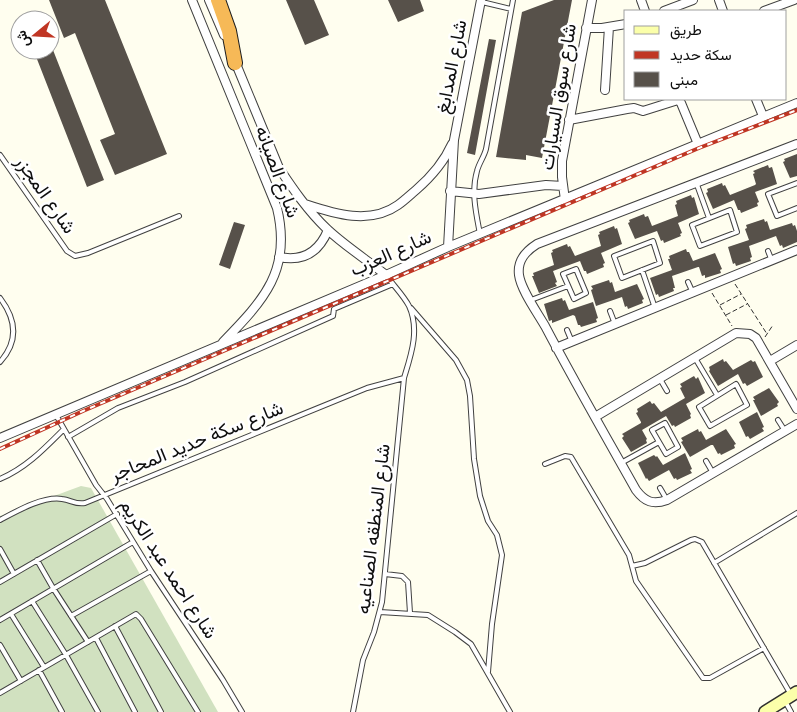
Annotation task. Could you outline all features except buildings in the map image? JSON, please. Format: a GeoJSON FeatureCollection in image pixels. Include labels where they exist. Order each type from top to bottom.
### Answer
{"type":"FeatureCollection","features":[{"type":"Feature","properties":{"kind":"highway"},"geometry":{"type":"LineString","coordinates":[[218,0],[229,31],[235,63]]}},
{"type":"Feature","properties":{"kind":"street","name":"شارع الصيانه"},"geometry":{"type":"LineString","coordinates":[[192,0],[277,208],[280,228],[279,257],[274,277],[264,297],[221,344]]}},
{"type":"Feature","properties":{"kind":"street","name":"شارع الصيانه"},"geometry":{"type":"LineString","coordinates":[[209,0],[279,168],[304,204],[328,230],[386,275]]}},
{"type":"Feature","properties":{"kind":"street","name":"شارع سوق السيارات"},"geometry":{"type":"LineString","coordinates":[[564,200],[561,166],[592,0]]}},
{"type":"Feature","properties":{"kind":"street"},"geometry":{"type":"LineString","coordinates":[[667,10],[693,0]]}},
{"type":"Feature","properties":{"kind":"street"},"geometry":{"type":"LineString","coordinates":[[767,10],[794,0]]}},
{"type":"Feature","properties":{"kind":"street","name":"شارع المدابغ"},"geometry":{"type":"LineString","coordinates":[[448,247],[454,140],[481,1]]}},
{"type":"Feature","properties":{"kind":"street"},"geometry":{"type":"LineString","coordinates":[[586,28],[624,24]]}},
{"type":"Feature","properties":{"kind":"street"},"geometry":{"type":"LineString","coordinates":[[605,90],[609,27]]}},
{"type":"Feature","properties":{"kind":"street"},"geometry":{"type":"LineString","coordinates":[[569,120],[634,108],[643,111],[678,100],[698,144]]}},
{"type":"Feature","properties":{"kind":"street"},"geometry":{"type":"LineString","coordinates":[[756,100],[763,116]]}},
{"type":"Feature","properties":{"kind":"street","name":"شارع العزب"},"geometry":{"type":"LineString","coordinates":[[0,438],[448,247],[797,103]]}},
{"type":"Feature","properties":{"kind":"street","name":"شارع المدابغ"},"geometry":{"type":"LineString","coordinates":[[304,204],[350,216],[375,214],[398,206],[430,177],[444,159],[454,140]]}},
{"type":"Feature","properties":{"kind":"street"},"geometry":{"type":"LineString","coordinates":[[797,144],[537,244],[526,251],[520,262],[519,275],[556,348],[641,498],[649,502],[658,503],[667,500],[797,424]]}},
{"type":"Feature","properties":{"kind":"street"},"geometry":{"type":"LineString","coordinates":[[450,191],[474,194],[546,185],[563,186]]}},
{"type":"Feature","properties":{"kind":"street"},"geometry":{"type":"LineString","coordinates":[[279,257],[290,259],[310,254],[318,248],[328,230]]}},
{"type":"Feature","properties":{"kind":"street"},"geometry":{"type":"LineString","coordinates":[[556,348],[797,250]]}},
{"type":"Feature","properties":{"kind":"street"},"geometry":{"type":"LineString","coordinates":[[595,417],[736,333],[750,334],[760,344],[797,409]]}},
{"type":"Feature","properties":{"kind":"street"},"geometry":{"type":"LineString","coordinates":[[770,361],[797,345]]}},
{"type":"Feature","properties":{"kind":"street"},"geometry":{"type":"LineString","coordinates":[[765,712],[791,696]]}},
{"type":"Feature","properties":{"kind":"lane"},"geometry":{"type":"LineString","coordinates":[[480,234],[474,194],[477,169],[486,149],[513,0]]}},
{"type":"Feature","properties":{"kind":"lane"},"geometry":{"type":"LineString","coordinates":[[481,1],[511,9]]}},
{"type":"Feature","properties":{"kind":"lane","name":"شارع المجزر"},"geometry":{"type":"LineString","coordinates":[[0,155],[67,251],[75,256],[88,253],[179,216]]}},
{"type":"Feature","properties":{"kind":"lane"},"geometry":{"type":"LineString","coordinates":[[696,182],[709,218]]}},
{"type":"Feature","properties":{"kind":"lane"},"geometry":{"type":"LineString","coordinates":[[797,183],[768,195],[776,216],[797,208]]}},
{"type":"Feature","properties":{"kind":"lane"},"geometry":{"type":"LineString","coordinates":[[730,210],[738,231],[700,246],[692,225],[709,218],[730,210]]}},
{"type":"Feature","properties":{"kind":"lane"},"geometry":{"type":"LineString","coordinates":[[653,241],[660,262],[642,270],[622,278],[614,256],[653,241]]}},
{"type":"Feature","properties":{"kind":"lane"},"geometry":{"type":"LineString","coordinates":[[768,251],[772,260]]}},
{"type":"Feature","properties":{"kind":"lane"},"geometry":{"type":"LineString","coordinates":[[576,268],[586,294],[573,299],[568,286],[563,274],[576,268]]}},
{"type":"Feature","properties":{"kind":"lane"},"geometry":{"type":"LineString","coordinates":[[642,270],[656,308]]}},
{"type":"Feature","properties":{"kind":"lane"},"geometry":{"type":"LineString","coordinates":[[386,275],[409,306],[456,360],[463,371],[469,388],[474,459],[480,496],[488,521],[499,540],[502,555],[492,624],[488,672]]}},
{"type":"Feature","properties":{"kind":"lane"},"geometry":{"type":"LineString","coordinates":[[688,282],[693,293]]}},
{"type":"Feature","properties":{"kind":"lane"},"geometry":{"type":"LineString","coordinates":[[68,438],[118,408],[185,382],[333,316],[334,309],[393,284]]}},
{"type":"Feature","properties":{"kind":"lane"},"geometry":{"type":"LineString","coordinates":[[531,300],[568,286]]}},
{"type":"Feature","properties":{"kind":"lane"},"geometry":{"type":"LineString","coordinates":[[0,298],[11,314],[14,328],[8,352],[0,362]]}},
{"type":"Feature","properties":{"kind":"lane","name":"شارع المنطقه الصناعيه"},"geometry":{"type":"LineString","coordinates":[[353,712],[363,660],[380,612],[404,378],[414,346],[414,331],[409,306]]}},
{"type":"Feature","properties":{"kind":"lane"},"geometry":{"type":"LineString","coordinates":[[610,311],[615,324]]}},
{"type":"Feature","properties":{"kind":"lane"},"geometry":{"type":"LineString","coordinates":[[567,330],[572,342]]}},
{"type":"Feature","properties":{"kind":"lane"},"geometry":{"type":"LineString","coordinates":[[696,358],[717,395]]}},
{"type":"Feature","properties":{"kind":"lane","name":"شارع سكة حديد المحاجر"},"geometry":{"type":"LineString","coordinates":[[0,520],[43,501],[63,499],[78,504],[104,495],[367,388],[404,378]]}},
{"type":"Feature","properties":{"kind":"lane"},"geometry":{"type":"LineString","coordinates":[[660,378],[667,391]]}},
{"type":"Feature","properties":{"kind":"lane"},"geometry":{"type":"LineString","coordinates":[[736,384],[747,404],[710,426],[699,406],[717,395],[736,384]]}},
{"type":"Feature","properties":{"kind":"lane","name":"شارع احمد عبد الكريم"},"geometry":{"type":"LineString","coordinates":[[56,415],[96,485],[117,514],[151,571],[224,680],[242,712]]}},
{"type":"Feature","properties":{"kind":"lane"},"geometry":{"type":"LineString","coordinates":[[778,420],[784,431]]}},
{"type":"Feature","properties":{"kind":"lane"},"geometry":{"type":"LineString","coordinates":[[665,424],[678,447],[666,454],[659,442],[652,430],[665,424]]}},
{"type":"Feature","properties":{"kind":"lane"},"geometry":{"type":"LineString","coordinates":[[0,479],[12,474],[31,461],[64,429]]}},
{"type":"Feature","properties":{"kind":"lane"},"geometry":{"type":"LineString","coordinates":[[621,463],[659,442]]}},
{"type":"Feature","properties":{"kind":"lane"},"geometry":{"type":"LineString","coordinates":[[545,464],[565,456],[571,457],[629,555],[636,581],[703,678],[710,678],[764,648]]}},
{"type":"Feature","properties":{"kind":"lane"},"geometry":{"type":"LineString","coordinates":[[706,461],[713,473]]}},
{"type":"Feature","properties":{"kind":"lane"},"geometry":{"type":"LineString","coordinates":[[660,488],[667,500]]}},
{"type":"Feature","properties":{"kind":"lane"},"geometry":{"type":"LineString","coordinates":[[714,563],[797,513]]}},
{"type":"Feature","properties":{"kind":"lane"},"geometry":{"type":"LineString","coordinates":[[0,582],[117,514]]}},
{"type":"Feature","properties":{"kind":"lane"},"geometry":{"type":"LineString","coordinates":[[632,566],[645,563],[695,539],[702,542],[791,696],[791,712]]}},
{"type":"Feature","properties":{"kind":"lane"},"geometry":{"type":"LineString","coordinates":[[0,620],[133,542]]}},
{"type":"Feature","properties":{"kind":"lane"},"geometry":{"type":"LineString","coordinates":[[0,549],[14,574]]}},
{"type":"Feature","properties":{"kind":"lane"},"geometry":{"type":"LineString","coordinates":[[37,560],[70,616],[88,642]]}},
{"type":"Feature","properties":{"kind":"lane"},"geometry":{"type":"LineString","coordinates":[[70,616],[151,571]]}},
{"type":"Feature","properties":{"kind":"lane"},"geometry":{"type":"LineString","coordinates":[[385,574],[402,576],[408,582],[410,613]]}},
{"type":"Feature","properties":{"kind":"lane"},"geometry":{"type":"LineString","coordinates":[[32,601],[66,655],[98,712]]}},
{"type":"Feature","properties":{"kind":"lane"},"geometry":{"type":"LineString","coordinates":[[380,612],[428,615],[471,644],[510,712]]}},
{"type":"Feature","properties":{"kind":"lane"},"geometry":{"type":"LineString","coordinates":[[11,614],[44,668]]}},
{"type":"Feature","properties":{"kind":"lane"},"geometry":{"type":"LineString","coordinates":[[0,693],[136,614],[198,712]]}},
{"type":"Feature","properties":{"kind":"lane"},"geometry":{"type":"LineString","coordinates":[[116,626],[162,712]]}},
{"type":"Feature","properties":{"kind":"lane"},"geometry":{"type":"LineString","coordinates":[[96,638],[135,712]]}},
{"type":"Feature","properties":{"kind":"lane"},"geometry":{"type":"LineString","coordinates":[[0,646],[21,681]]}},
{"type":"Feature","properties":{"kind":"lane"},"geometry":{"type":"LineString","coordinates":[[39,670],[62,712]]}},
{"type":"Feature","properties":{"kind":"path"},"geometry":{"type":"LineString","coordinates":[[731,277],[767,334]]}},
{"type":"Feature","properties":{"kind":"path"},"geometry":{"type":"LineString","coordinates":[[708,286],[736,333]]}},
{"type":"Feature","properties":{"kind":"path"},"geometry":{"type":"LineString","coordinates":[[719,305],[741,294]]}},
{"type":"Feature","properties":{"kind":"path"},"geometry":{"type":"LineString","coordinates":[[725,315],[747,303]]}},
{"type":"Feature","properties":{"kind":"path"},"geometry":{"type":"LineString","coordinates":[[760,344],[773,325]]}},
{"type":"Feature","properties":{"kind":"green space"},"geometry":{"type":"Polygon","coordinates":[[[81,486],[91,488],[218,712],[0,712],[0,516],[81,486]]]}},
{"type":"Feature","properties":{"kind":"railway"},"geometry":{"type":"LineString","coordinates":[[0,449],[83,411],[699,148],[797,110]]}}]}
